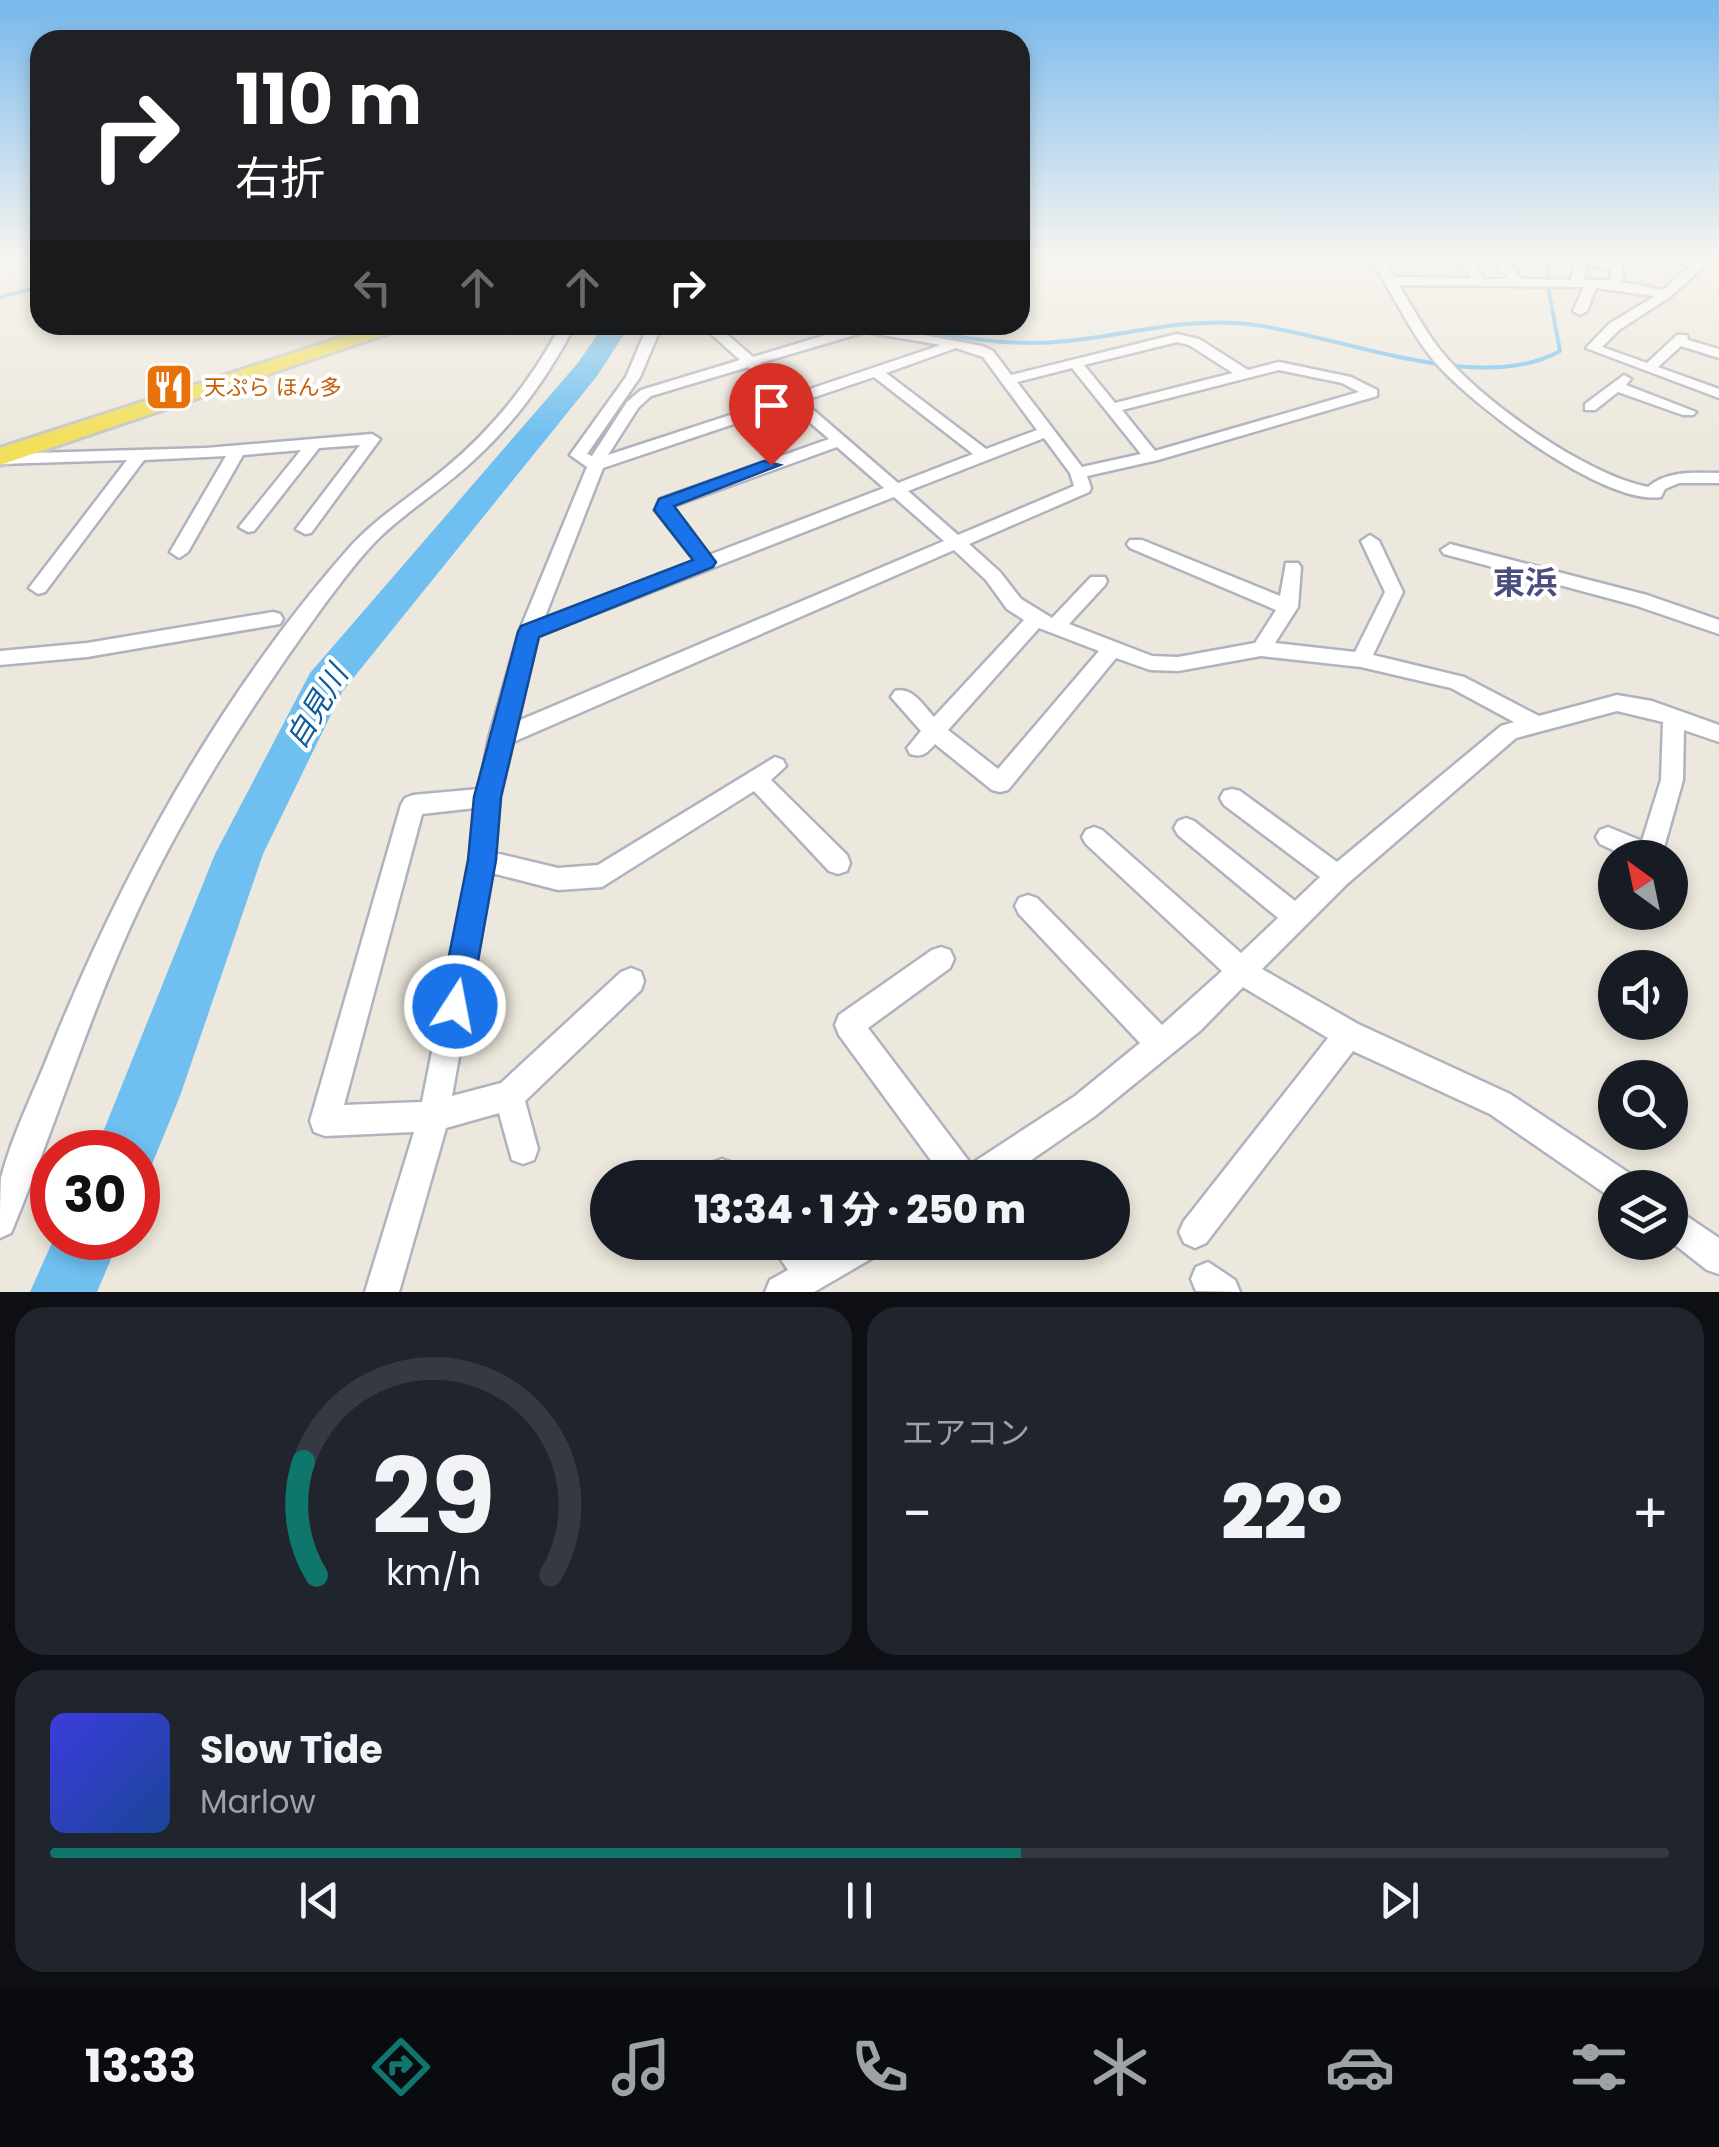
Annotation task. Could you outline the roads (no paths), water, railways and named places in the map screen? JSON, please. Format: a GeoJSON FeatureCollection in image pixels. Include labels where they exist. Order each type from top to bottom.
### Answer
{"type":"FeatureCollection","features":[{"type":"Feature","properties":{"kind":"main road"},"geometry":{"type":"LineString","coordinates":[[0,458],[372,335]]}},
{"type":"Feature","properties":{"kind":"street"},"geometry":{"type":"LineString","coordinates":[[1415,316],[1451,371],[1516,424],[1566,456],[1647,493],[1655,493],[1658,486],[1670,479],[1719,478]]}},
{"type":"Feature","properties":{"kind":"street"},"geometry":{"type":"LineString","coordinates":[[1631,316],[1593,348],[1719,394]]}},
{"type":"Feature","properties":{"kind":"street"},"geometry":{"type":"LineString","coordinates":[[0,1222],[110,940],[152,855],[243,703],[361,544],[454,470],[510,414],[542,372],[562,335]]}},
{"type":"Feature","properties":{"kind":"street"},"geometry":{"type":"LineString","coordinates":[[651,335],[633,378],[578,455],[595,465],[956,345]]}},
{"type":"Feature","properties":{"kind":"street"},"geometry":{"type":"LineString","coordinates":[[720,335],[958,544],[992,576],[1014,604],[1045,624],[1111,650],[1164,665],[1261,650],[1361,660],[1456,682],[1534,723]]}},
{"type":"Feature","properties":{"kind":"street"},"geometry":{"type":"LineString","coordinates":[[382,1292],[434,1116],[482,860],[488,797],[500,738],[529,632],[595,465],[638,398],[832,335]]}},
{"type":"Feature","properties":{"kind":"street"},"geometry":{"type":"LineString","coordinates":[[500,738],[1079,492],[1083,482],[1078,473],[982,350],[904,335]]}},
{"type":"Feature","properties":{"kind":"street"},"geometry":{"type":"LineString","coordinates":[[1007,380],[1177,338],[1194,342],[1244,373]]}},
{"type":"Feature","properties":{"kind":"street"},"geometry":{"type":"LineString","coordinates":[[1590,406],[1680,339],[1719,354]]}},
{"type":"Feature","properties":{"kind":"street"},"geometry":{"type":"LineString","coordinates":[[1076,362],[1152,457]]}},
{"type":"Feature","properties":{"kind":"street"},"geometry":{"type":"LineString","coordinates":[[1078,473],[1152,457],[1372,392],[1356,383],[1289,367],[1244,373],[1112,408]]}},
{"type":"Feature","properties":{"kind":"street"},"geometry":{"type":"LineString","coordinates":[[876,372],[984,455]]}},
{"type":"Feature","properties":{"kind":"street"},"geometry":{"type":"LineString","coordinates":[[1616,386],[1688,412]]}},
{"type":"Feature","properties":{"kind":"street"},"geometry":{"type":"LineString","coordinates":[[529,632],[1045,432]]}},
{"type":"Feature","properties":{"kind":"street"},"geometry":{"type":"LineString","coordinates":[[0,458],[237,451],[372,439],[305,529]]}},
{"type":"Feature","properties":{"kind":"street"},"geometry":{"type":"LineString","coordinates":[[706,562],[664,510],[666,503],[841,440]]}},
{"type":"Feature","properties":{"kind":"street"},"geometry":{"type":"LineString","coordinates":[[248,527],[314,444]]}},
{"type":"Feature","properties":{"kind":"street"},"geometry":{"type":"LineString","coordinates":[[180,552],[237,451]]}},
{"type":"Feature","properties":{"kind":"street"},"geometry":{"type":"LineString","coordinates":[[38,588],[138,456]]}},
{"type":"Feature","properties":{"kind":"street"},"geometry":{"type":"LineString","coordinates":[[1361,660],[1394,592],[1370,541]]}},
{"type":"Feature","properties":{"kind":"street"},"geometry":{"type":"LineString","coordinates":[[1136,544],[1288,607]]}},
{"type":"Feature","properties":{"kind":"street"},"geometry":{"type":"LineString","coordinates":[[1450,550],[1640,600],[1719,628]]}},
{"type":"Feature","properties":{"kind":"street"},"geometry":{"type":"LineString","coordinates":[[1261,650],[1288,607],[1292,567]]}},
{"type":"Feature","properties":{"kind":"street"},"geometry":{"type":"LineString","coordinates":[[926,739],[1045,624],[1098,581]]}},
{"type":"Feature","properties":{"kind":"street"},"geometry":{"type":"LineString","coordinates":[[0,658],[87,650],[273,619]]}},
{"type":"Feature","properties":{"kind":"street"},"geometry":{"type":"LineString","coordinates":[[902,698],[926,739],[1000,783],[1111,650]]}},
{"type":"Feature","properties":{"kind":"street"},"geometry":{"type":"LineString","coordinates":[[1005,1160],[1085,1106],[1160,1043],[1242,972],[1338,876],[1492,744],[1534,723],[1617,703],[1674,716],[1719,734]]}},
{"type":"Feature","properties":{"kind":"street"},"geometry":{"type":"LineString","coordinates":[[1608,837],[1650,855],[1672,780],[1674,716]]}},
{"type":"Feature","properties":{"kind":"street"},"geometry":{"type":"LineString","coordinates":[[482,860],[558,878],[602,876],[766,773],[838,863]]}},
{"type":"Feature","properties":{"kind":"street"},"geometry":{"type":"LineString","coordinates":[[488,797],[414,805],[325,1121],[434,1116],[508,1096],[631,982]]}},
{"type":"Feature","properties":{"kind":"street"},"geometry":{"type":"LineString","coordinates":[[1232,798],[1338,876]]}},
{"type":"Feature","properties":{"kind":"street"},"geometry":{"type":"LineString","coordinates":[[1186,828],[1296,918]]}},
{"type":"Feature","properties":{"kind":"street"},"geometry":{"type":"LineString","coordinates":[[1094,837],[1242,972],[1348,1034],[1500,1104],[1598,1170]]}},
{"type":"Feature","properties":{"kind":"street"},"geometry":{"type":"LineString","coordinates":[[1028,906],[1160,1043]]}},
{"type":"Feature","properties":{"kind":"street"},"geometry":{"type":"LineString","coordinates":[[942,959],[849,1025],[950,1160]]}},
{"type":"Feature","properties":{"kind":"street"},"geometry":{"type":"LineString","coordinates":[[1195,1232],[1348,1034]]}},
{"type":"Feature","properties":{"kind":"street"},"geometry":{"type":"LineString","coordinates":[[508,1096],[523,1149]]}},
{"type":"Feature","properties":{"kind":"street"},"geometry":{"type":"LineString","coordinates":[[1688,1235],[1719,1258]]}},
{"type":"Feature","properties":{"kind":"street"},"geometry":{"type":"LineString","coordinates":[[801,1260],[814,1274]]}},
{"type":"Feature","properties":{"kind":"street"},"geometry":{"type":"LineString","coordinates":[[782,1292],[838,1260]]}},
{"type":"Feature","properties":{"kind":"waterway"},"geometry":{"type":"LineString","coordinates":[[952,335],[1025,343],[1225,322],[1284,330],[1407,358],[1489,368],[1527,363],[1560,351],[1553,316]]}},
{"type":"Feature","properties":{"kind":"waterway","name":"自見川"},"geometry":{"type":"LineString","coordinates":[[136,1130],[239,854],[325,684],[587,370],[610,335]]}},
{"type":"Feature","properties":{"kind":"waterway","name":"自見川"},"geometry":{"type":"LineString","coordinates":[[63,1292],[78,1260]]}},
{"type":"Feature","properties":{"kind":"place","name":"天ぷら ほん多"},"geometry":{"type":"Point","coordinates":[169,387]}},
{"type":"Feature","properties":{"kind":"district","name":"東浜"},"geometry":{"type":"Point","coordinates":[1525,583]}}]}
